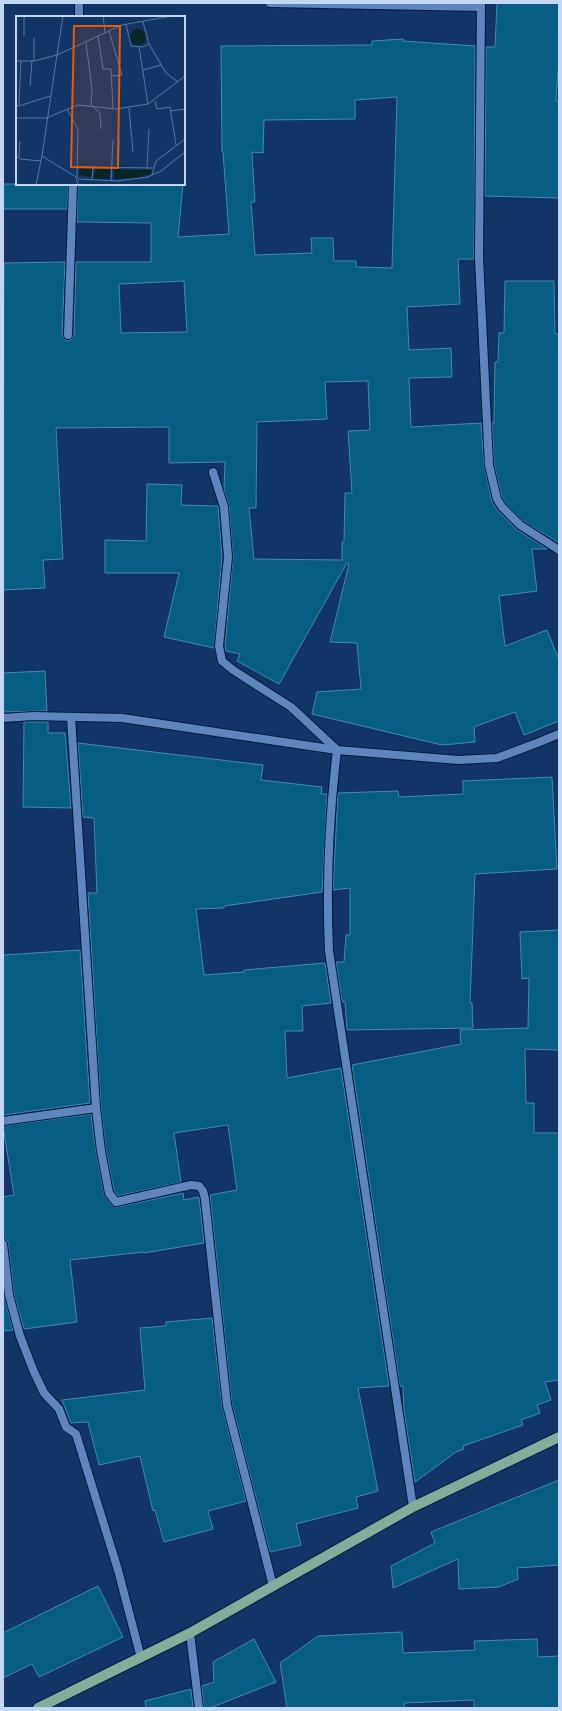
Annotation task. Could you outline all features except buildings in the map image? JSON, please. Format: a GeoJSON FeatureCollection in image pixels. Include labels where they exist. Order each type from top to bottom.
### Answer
{"type":"FeatureCollection","features":[{"type":"Feature","properties":{"kind":"main road"},"geometry":{"type":"LineString","coordinates":[[38,1708],[190,1633],[414,1507],[559,1437]]}},
{"type":"Feature","properties":{"kind":"street"},"geometry":{"type":"LineString","coordinates":[[79,16],[80,3]]}},
{"type":"Feature","properties":{"kind":"street"},"geometry":{"type":"LineString","coordinates":[[270,3],[481,5],[480,258],[488,465],[497,499],[502,507],[520,525],[559,550]]}},
{"type":"Feature","properties":{"kind":"street"},"geometry":{"type":"LineString","coordinates":[[68,335],[73,185]]}},
{"type":"Feature","properties":{"kind":"street"},"geometry":{"type":"LineString","coordinates":[[214,472],[224,507],[228,557],[219,646],[222,660],[233,670],[291,707],[337,750]]}},
{"type":"Feature","properties":{"kind":"street"},"geometry":{"type":"LineString","coordinates":[[3,718],[33,716],[122,718],[337,750],[458,760],[496,758],[559,734]]}},
{"type":"Feature","properties":{"kind":"street"},"geometry":{"type":"LineString","coordinates":[[71,717],[96,1108],[101,1151],[109,1193],[116,1202],[191,1185],[199,1186],[203,1191],[227,1405],[273,1586]]}},
{"type":"Feature","properties":{"kind":"street"},"geometry":{"type":"LineString","coordinates":[[337,750],[330,823],[327,899],[329,951],[414,1507]]}},
{"type":"Feature","properties":{"kind":"street"},"geometry":{"type":"LineString","coordinates":[[3,1121],[96,1108]]}},
{"type":"Feature","properties":{"kind":"street"},"geometry":{"type":"LineString","coordinates":[[3,1244],[8,1295],[20,1336],[44,1393],[59,1410],[66,1426],[76,1434],[118,1570],[141,1658]]}},
{"type":"Feature","properties":{"kind":"street"},"geometry":{"type":"LineString","coordinates":[[190,1633],[199,1708]]}}]}
